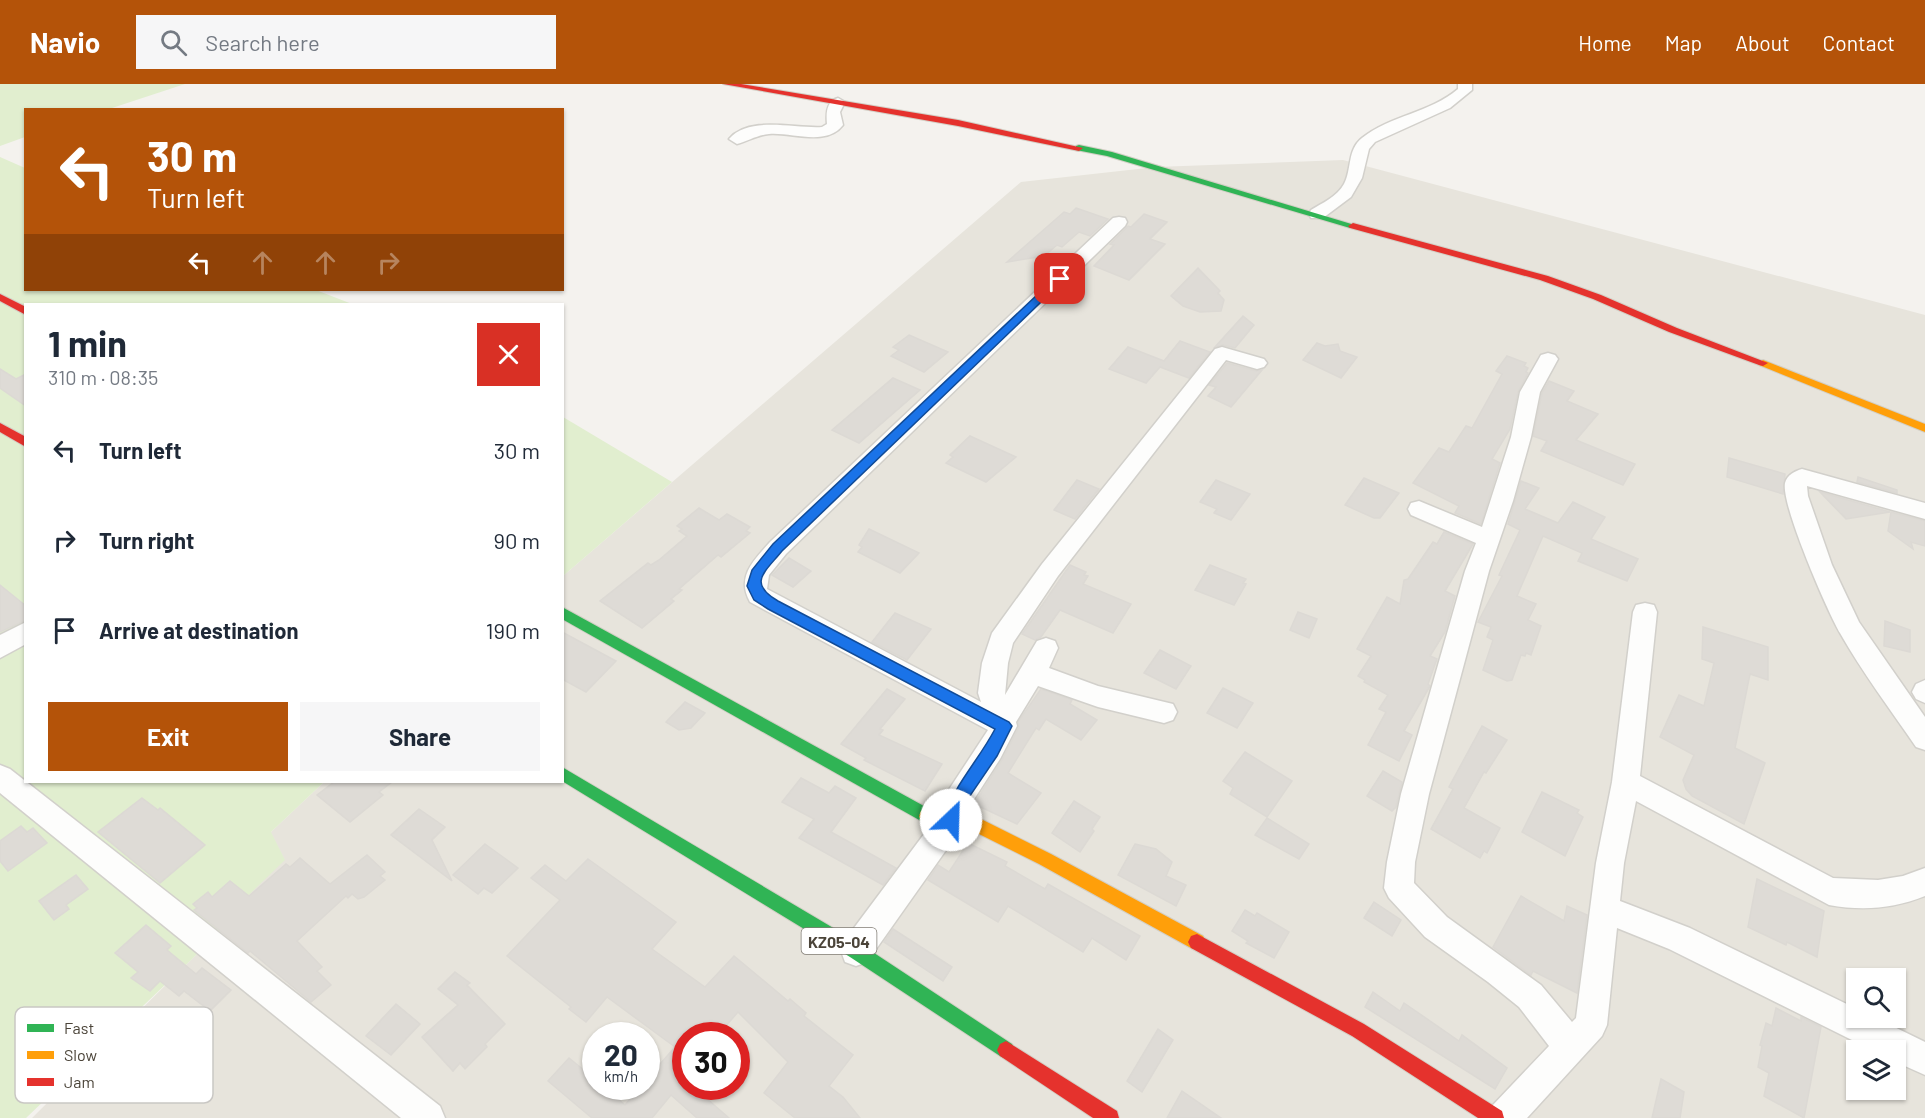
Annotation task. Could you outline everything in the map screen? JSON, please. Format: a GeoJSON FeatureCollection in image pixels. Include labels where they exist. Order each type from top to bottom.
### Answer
{"type":"FeatureCollection","features":[{"type":"Feature","properties":{"kind":"street"},"geometry":{"type":"LineString","coordinates":[[727,84],[1074,145],[1419,245],[1544,278],[1925,428]]}},
{"type":"Feature","properties":{"kind":"street"},"geometry":{"type":"LineString","coordinates":[[1317,214],[1343,197],[1353,183],[1360,150],[1370,139],[1450,102],[1465,90],[1465,84]]}},
{"type":"Feature","properties":{"kind":"street"},"geometry":{"type":"LineString","coordinates":[[737,139],[752,132],[774,129],[827,131],[835,125],[832,112],[838,102]]}},
{"type":"Feature","properties":{"kind":"street"},"geometry":{"type":"LineString","coordinates":[[1003,723],[758,596],[754,586],[756,573],[778,548],[1119,222]]}},
{"type":"Feature","properties":{"kind":"street"},"geometry":{"type":"LineString","coordinates":[[0,297],[24,311]]}},
{"type":"Feature","properties":{"kind":"street"},"geometry":{"type":"LineString","coordinates":[[1003,723],[991,693],[994,663],[1001,640],[1013,622],[1050,570],[1222,353],[1257,363]]}},
{"type":"Feature","properties":{"kind":"street"},"geometry":{"type":"LineString","coordinates":[[1548,359],[1530,392],[1518,447],[1471,593],[1415,794],[1401,862],[1399,888],[1436,927],[1499,971],[1530,996],[1570,1046]]}},
{"type":"Feature","properties":{"kind":"street"},"geometry":{"type":"LineString","coordinates":[[0,427],[24,442]]}},
{"type":"Feature","properties":{"kind":"street"},"geometry":{"type":"LineString","coordinates":[[1925,511],[1802,477],[1796,482],[1797,496],[1820,565],[1849,627],[1925,739]]}},
{"type":"Feature","properties":{"kind":"street"},"geometry":{"type":"LineString","coordinates":[[1419,509],[1489,539]]}},
{"type":"Feature","properties":{"kind":"street"},"geometry":{"type":"LineString","coordinates":[[1504,1118],[1591,1024],[1610,863],[1626,782],[1645,612]]}},
{"type":"Feature","properties":{"kind":"street"},"geometry":{"type":"LineString","coordinates":[[564,613],[927,816],[973,823],[1045,859],[1348,1024],[1495,1118]]}},
{"type":"Feature","properties":{"kind":"street"},"geometry":{"type":"LineString","coordinates":[[0,648],[24,632]]}},
{"type":"Feature","properties":{"kind":"street"},"geometry":{"type":"LineString","coordinates":[[856,951],[951,820],[956,803],[991,751],[1003,723],[1046,648]]}},
{"type":"Feature","properties":{"kind":"street"},"geometry":{"type":"LineString","coordinates":[[1034,672],[1061,686],[1094,697],[1164,712]]}},
{"type":"Feature","properties":{"kind":"street","name":"KZ05-04"},"geometry":{"type":"LineString","coordinates":[[564,774],[856,951],[1110,1118]]}},
{"type":"Feature","properties":{"kind":"street"},"geometry":{"type":"LineString","coordinates":[[0,777],[428,1118]]}},
{"type":"Feature","properties":{"kind":"street"},"geometry":{"type":"LineString","coordinates":[[1626,782],[1829,891],[1848,896],[1901,890],[1925,882]]}},
{"type":"Feature","properties":{"kind":"street"},"geometry":{"type":"LineString","coordinates":[[1604,909],[1679,938],[1925,1059]]}},
{"type":"Feature","properties":{"kind":"shaded area"},"geometry":{"type":"Polygon","coordinates":[[[1343,160],[1925,315],[1925,1118],[32,1118],[47,1103],[213,1103],[213,1007],[144,1007],[225,926],[271,832],[323,783],[564,783],[564,575],[1021,182],[1156,167],[1343,160]]]}},
{"type":"Feature","properties":{"kind":"green space"},"geometry":{"type":"Polygon","coordinates":[[[0,84],[185,84],[112,108],[24,108],[24,137],[0,146],[0,84]]]}},
{"type":"Feature","properties":{"kind":"green space"},"geometry":{"type":"Polygon","coordinates":[[[0,157],[24,168],[24,291],[319,291],[349,303],[24,303],[24,783],[323,783],[271,832],[285,860],[231,912],[225,926],[142,1007],[15,1007],[15,1103],[42,1103],[26,1118],[0,1118],[0,157]]]}},
{"type":"Feature","properties":{"kind":"green space"},"geometry":{"type":"Polygon","coordinates":[[[564,418],[672,482],[564,575],[564,418]]]}},
{"type":"Feature","properties":{"kind":"building"},"geometry":{"type":"Polygon","coordinates":[[[1076,208],[1108,219],[1090,236],[1079,232],[1062,247],[1057,245],[1044,256],[1007,262],[1064,212],[1070,214],[1076,208]]]}},
{"type":"Feature","properties":{"kind":"building"},"geometry":{"type":"Polygon","coordinates":[[[1144,214],[1167,222],[1150,239],[1165,244],[1129,280],[1094,266],[1114,245],[1110,244],[1144,214]]]}},
{"type":"Feature","properties":{"kind":"building"},"geometry":{"type":"Polygon","coordinates":[[[1198,268],[1220,291],[1218,293],[1224,300],[1221,311],[1200,312],[1183,306],[1171,296],[1198,268]]]}},
{"type":"Feature","properties":{"kind":"building"},"geometry":{"type":"Polygon","coordinates":[[[1243,316],[1254,325],[1235,348],[1223,345],[1215,347],[1243,316]]]}},
{"type":"Feature","properties":{"kind":"building"},"geometry":{"type":"Polygon","coordinates":[[[909,335],[948,352],[924,372],[891,356],[899,350],[893,347],[909,335]]]}},
{"type":"Feature","properties":{"kind":"building"},"geometry":{"type":"Polygon","coordinates":[[[1180,341],[1210,352],[1189,378],[1160,367],[1146,383],[1109,369],[1128,347],[1164,361],[1180,341]]]}},
{"type":"Feature","properties":{"kind":"building"},"geometry":{"type":"Polygon","coordinates":[[[1317,343],[1325,346],[1338,344],[1340,351],[1357,357],[1341,378],[1303,360],[1317,343]]]}},
{"type":"Feature","properties":{"kind":"building"},"geometry":{"type":"Polygon","coordinates":[[[1507,356],[1526,363],[1524,366],[1528,368],[1526,372],[1528,373],[1518,392],[1510,429],[1492,459],[1500,463],[1481,524],[1455,513],[1459,506],[1413,483],[1439,448],[1449,452],[1466,426],[1472,428],[1502,374],[1496,371],[1507,356]]]}},
{"type":"Feature","properties":{"kind":"building"},"geometry":{"type":"Polygon","coordinates":[[[1227,363],[1256,371],[1262,370],[1231,407],[1208,396],[1216,387],[1209,385],[1227,363]]]}},
{"type":"Feature","properties":{"kind":"building"},"geometry":{"type":"Polygon","coordinates":[[[0,369],[16,379],[24,375],[24,405],[0,388],[0,369]]]}},
{"type":"Feature","properties":{"kind":"building"},"geometry":{"type":"Polygon","coordinates":[[[893,378],[920,390],[859,443],[832,430],[893,378]]]}},
{"type":"Feature","properties":{"kind":"building"},"geometry":{"type":"Polygon","coordinates":[[[1549,381],[1574,391],[1567,401],[1598,414],[1576,440],[1635,464],[1623,485],[1541,451],[1547,441],[1533,436],[1542,393],[1549,381]]]}},
{"type":"Feature","properties":{"kind":"building"},"geometry":{"type":"Polygon","coordinates":[[[970,436],[1016,457],[986,482],[946,463],[953,457],[950,455],[970,436]]]}},
{"type":"Feature","properties":{"kind":"building"},"geometry":{"type":"Polygon","coordinates":[[[1729,458],[1785,474],[1783,494],[1727,477],[1729,458]]]}},
{"type":"Feature","properties":{"kind":"building"},"geometry":{"type":"Polygon","coordinates":[[[1858,477],[1897,490],[1897,493],[1857,482],[1858,477]]]}},
{"type":"Feature","properties":{"kind":"building"},"geometry":{"type":"Polygon","coordinates":[[[1364,478],[1399,493],[1380,518],[1374,518],[1345,505],[1364,478]]]}},
{"type":"Feature","properties":{"kind":"building"},"geometry":{"type":"Polygon","coordinates":[[[1077,480],[1099,489],[1075,519],[1054,510],[1077,480]]]}},
{"type":"Feature","properties":{"kind":"building"},"geometry":{"type":"Polygon","coordinates":[[[1216,480],[1250,494],[1231,520],[1214,513],[1217,509],[1200,502],[1216,480]]]}},
{"type":"Feature","properties":{"kind":"building"},"geometry":{"type":"Polygon","coordinates":[[[1521,481],[1539,488],[1525,509],[1558,523],[1573,502],[1605,517],[1591,539],[1638,559],[1627,581],[1578,561],[1582,553],[1543,536],[1517,596],[1536,604],[1528,620],[1541,626],[1531,655],[1526,653],[1525,656],[1521,655],[1512,680],[1507,681],[1483,670],[1493,640],[1487,637],[1491,627],[1478,622],[1502,576],[1499,575],[1520,530],[1508,524],[1521,481]]]}},
{"type":"Feature","properties":{"kind":"building"},"geometry":{"type":"Polygon","coordinates":[[[1820,492],[1890,512],[1846,519],[1820,492]]]}},
{"type":"Feature","properties":{"kind":"building"},"geometry":{"type":"Polygon","coordinates":[[[699,508],[719,520],[727,514],[750,527],[746,531],[750,533],[721,557],[718,555],[679,589],[682,590],[671,599],[674,601],[642,628],[600,601],[648,563],[651,565],[659,560],[687,536],[679,531],[682,529],[677,526],[699,508]]]}},
{"type":"Feature","properties":{"kind":"building"},"geometry":{"type":"Polygon","coordinates":[[[1891,512],[1925,521],[1925,546],[1911,542],[1913,549],[1888,531],[1891,512]]]}},
{"type":"Feature","properties":{"kind":"building"},"geometry":{"type":"Polygon","coordinates":[[[869,529],[919,553],[900,573],[858,552],[862,547],[859,545],[869,529]]]}},
{"type":"Feature","properties":{"kind":"building"},"geometry":{"type":"Polygon","coordinates":[[[1444,532],[1473,544],[1445,591],[1455,596],[1445,632],[1430,656],[1437,659],[1428,684],[1430,686],[1404,731],[1412,735],[1399,761],[1368,745],[1386,712],[1379,709],[1388,695],[1364,682],[1365,680],[1358,676],[1371,656],[1357,649],[1387,597],[1400,604],[1404,580],[1408,579],[1433,542],[1437,544],[1444,532]]]}},
{"type":"Feature","properties":{"kind":"building"},"geometry":{"type":"Polygon","coordinates":[[[789,558],[811,571],[793,587],[772,575],[789,558]]]}},
{"type":"Feature","properties":{"kind":"building"},"geometry":{"type":"Polygon","coordinates":[[[1070,565],[1086,572],[1084,575],[1088,576],[1083,584],[1131,604],[1113,633],[1060,610],[1041,637],[1035,640],[1022,634],[1070,565]]]}},
{"type":"Feature","properties":{"kind":"building"},"geometry":{"type":"Polygon","coordinates":[[[1210,565],[1246,579],[1243,583],[1246,584],[1234,605],[1195,590],[1210,565]]]}},
{"type":"Feature","properties":{"kind":"building"},"geometry":{"type":"Polygon","coordinates":[[[0,585],[24,604],[24,621],[0,632],[0,585]]]}},
{"type":"Feature","properties":{"kind":"building"},"geometry":{"type":"Polygon","coordinates":[[[1298,612],[1317,619],[1309,638],[1290,630],[1298,612]]]}},
{"type":"Feature","properties":{"kind":"building"},"geometry":{"type":"Polygon","coordinates":[[[895,613],[931,629],[907,660],[872,642],[895,613]]]}},
{"type":"Feature","properties":{"kind":"building"},"geometry":{"type":"Polygon","coordinates":[[[1885,621],[1910,630],[1910,652],[1884,646],[1885,621]]]}},
{"type":"Feature","properties":{"kind":"building"},"geometry":{"type":"Polygon","coordinates":[[[1703,627],[1768,647],[1768,680],[1750,674],[1735,748],[1765,763],[1744,824],[1692,796],[1683,780],[1694,755],[1660,737],[1679,695],[1704,706],[1714,663],[1702,659],[1703,627]]]}},
{"type":"Feature","properties":{"kind":"building"},"geometry":{"type":"Polygon","coordinates":[[[564,633],[616,661],[586,692],[564,680],[564,633]]]}},
{"type":"Feature","properties":{"kind":"building"},"geometry":{"type":"Polygon","coordinates":[[[1160,650],[1191,666],[1176,689],[1144,673],[1160,650]]]}},
{"type":"Feature","properties":{"kind":"building"},"geometry":{"type":"Polygon","coordinates":[[[1223,688],[1253,703],[1237,728],[1207,713],[1223,688]]]}},
{"type":"Feature","properties":{"kind":"building"},"geometry":{"type":"Polygon","coordinates":[[[887,689],[905,699],[880,729],[883,730],[879,735],[942,764],[925,791],[864,760],[866,758],[841,744],[887,689]]]}},
{"type":"Feature","properties":{"kind":"building"},"geometry":{"type":"Polygon","coordinates":[[[1041,689],[1072,700],[1070,704],[1097,720],[1081,740],[1046,719],[1039,730],[1036,728],[1008,773],[1041,793],[1017,824],[974,804],[1002,760],[1019,727],[1018,722],[1041,689]]]}},
{"type":"Feature","properties":{"kind":"building"},"geometry":{"type":"Polygon","coordinates":[[[685,702],[705,713],[691,728],[679,730],[666,722],[685,702]]]}},
{"type":"Feature","properties":{"kind":"building"},"geometry":{"type":"Polygon","coordinates":[[[1482,726],[1507,740],[1486,773],[1484,772],[1464,808],[1500,828],[1487,853],[1484,851],[1480,858],[1431,829],[1453,789],[1449,787],[1482,726]]]}},
{"type":"Feature","properties":{"kind":"building"},"geometry":{"type":"Polygon","coordinates":[[[1245,752],[1292,781],[1267,817],[1230,794],[1233,788],[1223,781],[1245,752]]]}},
{"type":"Feature","properties":{"kind":"building"},"geometry":{"type":"Polygon","coordinates":[[[1383,771],[1402,782],[1396,807],[1392,811],[1367,796],[1383,771]]]}},
{"type":"Feature","properties":{"kind":"building"},"geometry":{"type":"Polygon","coordinates":[[[801,778],[829,793],[835,786],[856,798],[831,832],[896,868],[883,885],[799,838],[814,819],[782,802],[801,778]]]}},
{"type":"Feature","properties":{"kind":"building"},"geometry":{"type":"Polygon","coordinates":[[[333,783],[391,783],[379,792],[383,795],[350,822],[317,795],[333,783]]]}},
{"type":"Feature","properties":{"kind":"building"},"geometry":{"type":"Polygon","coordinates":[[[1542,792],[1579,810],[1577,813],[1583,817],[1565,856],[1522,832],[1542,792]]]}},
{"type":"Feature","properties":{"kind":"building"},"geometry":{"type":"Polygon","coordinates":[[[142,798],[158,810],[160,808],[205,845],[160,883],[98,832],[142,798]]]}},
{"type":"Feature","properties":{"kind":"building"},"geometry":{"type":"Polygon","coordinates":[[[1074,801],[1100,817],[1080,852],[1052,833],[1074,801]]]}},
{"type":"Feature","properties":{"kind":"building"},"geometry":{"type":"Polygon","coordinates":[[[419,809],[445,827],[432,840],[452,881],[391,835],[419,809]]]}},
{"type":"Feature","properties":{"kind":"building"},"geometry":{"type":"Polygon","coordinates":[[[1267,818],[1309,844],[1299,859],[1255,835],[1267,818]]]}},
{"type":"Feature","properties":{"kind":"building"},"geometry":{"type":"Polygon","coordinates":[[[21,826],[27,832],[33,828],[47,843],[8,871],[0,861],[0,841],[21,826]]]}},
{"type":"Feature","properties":{"kind":"building"},"geometry":{"type":"Polygon","coordinates":[[[968,843],[1007,862],[1005,866],[1045,889],[1048,884],[1140,936],[1126,960],[1092,938],[1083,952],[1008,906],[998,922],[928,880],[938,865],[949,872],[968,843]]]}},
{"type":"Feature","properties":{"kind":"building"},"geometry":{"type":"Polygon","coordinates":[[[485,844],[518,868],[492,893],[484,888],[478,894],[453,875],[485,844]]]}},
{"type":"Feature","properties":{"kind":"building"},"geometry":{"type":"Polygon","coordinates":[[[1135,844],[1156,849],[1172,862],[1166,876],[1186,885],[1176,906],[1118,875],[1135,844]]]}},
{"type":"Feature","properties":{"kind":"building"},"geometry":{"type":"Polygon","coordinates":[[[367,855],[385,872],[380,876],[385,880],[364,897],[358,899],[352,894],[348,898],[346,896],[297,941],[322,967],[317,971],[331,985],[311,1002],[250,951],[248,953],[194,910],[197,908],[193,904],[208,892],[212,897],[230,881],[249,896],[286,864],[290,867],[300,858],[330,884],[367,855]]]}},
{"type":"Feature","properties":{"kind":"building"},"geometry":{"type":"Polygon","coordinates":[[[588,859],[676,922],[652,949],[705,987],[734,956],[788,1001],[790,999],[806,1013],[804,1016],[853,1055],[829,1086],[843,1097],[860,1118],[795,1118],[764,1093],[788,1062],[738,1012],[729,1022],[672,1022],[672,1045],[660,1036],[660,1022],[641,1022],[607,997],[586,1022],[569,1009],[571,1007],[507,956],[560,900],[531,878],[545,865],[566,881],[588,859]]]}},
{"type":"Feature","properties":{"kind":"building"},"geometry":{"type":"Polygon","coordinates":[[[76,875],[88,889],[66,905],[69,909],[54,920],[39,901],[76,875]]]}},
{"type":"Feature","properties":{"kind":"building"},"geometry":{"type":"Polygon","coordinates":[[[1757,879],[1824,911],[1817,957],[1748,927],[1757,879]]]}},
{"type":"Feature","properties":{"kind":"building"},"geometry":{"type":"Polygon","coordinates":[[[1521,896],[1564,921],[1567,906],[1587,915],[1577,993],[1533,971],[1531,975],[1493,947],[1521,896]]]}},
{"type":"Feature","properties":{"kind":"building"},"geometry":{"type":"Polygon","coordinates":[[[1374,902],[1401,920],[1392,936],[1364,918],[1374,902]]]}},
{"type":"Feature","properties":{"kind":"building"},"geometry":{"type":"Polygon","coordinates":[[[1245,910],[1255,916],[1257,913],[1289,932],[1274,958],[1246,943],[1248,941],[1232,931],[1245,910]]]}},
{"type":"Feature","properties":{"kind":"building"},"geometry":{"type":"Polygon","coordinates":[[[146,925],[171,946],[167,950],[196,974],[202,968],[231,990],[213,1008],[205,1007],[184,991],[179,996],[160,981],[150,991],[131,978],[138,972],[115,953],[146,925]]]}},
{"type":"Feature","properties":{"kind":"building"},"geometry":{"type":"Polygon","coordinates":[[[893,929],[952,967],[943,981],[884,942],[893,929]]]}},
{"type":"Feature","properties":{"kind":"building"},"geometry":{"type":"Polygon","coordinates":[[[455,972],[470,983],[467,985],[505,1024],[485,1044],[487,1047],[465,1069],[460,1063],[453,1071],[422,1037],[458,1005],[438,989],[455,972]]]}},
{"type":"Feature","properties":{"kind":"building"},"geometry":{"type":"Polygon","coordinates":[[[1373,992],[1400,1011],[1404,1003],[1459,1041],[1462,1035],[1507,1068],[1495,1089],[1365,1007],[1373,992]]]}},
{"type":"Feature","properties":{"kind":"building"},"geometry":{"type":"Polygon","coordinates":[[[396,1004],[420,1024],[391,1055],[366,1036],[396,1004]]]}},
{"type":"Feature","properties":{"kind":"building"},"geometry":{"type":"Polygon","coordinates":[[[1776,1008],[1801,1021],[1801,1017],[1821,1027],[1804,1118],[1764,1096],[1769,1073],[1758,1067],[1762,1046],[1760,1045],[1766,1023],[1772,1026],[1776,1008]]]}},
{"type":"Feature","properties":{"kind":"building"},"geometry":{"type":"Polygon","coordinates":[[[1158,1029],[1173,1040],[1142,1092],[1127,1081],[1158,1029]]]}},
{"type":"Feature","properties":{"kind":"building"},"geometry":{"type":"Polygon","coordinates":[[[672,1050],[672,1096],[652,1118],[592,1118],[548,1081],[569,1058],[582,1069],[582,1100],[619,1100],[625,1105],[629,1100],[660,1100],[660,1064],[672,1050]]]}},
{"type":"Feature","properties":{"kind":"building"},"geometry":{"type":"Polygon","coordinates":[[[1661,1079],[1684,1092],[1680,1118],[1652,1118],[1661,1079]]]}},
{"type":"Feature","properties":{"kind":"building"},"geometry":{"type":"Polygon","coordinates":[[[1182,1091],[1221,1118],[1167,1118],[1182,1091]]]}},
{"type":"Feature","properties":{"kind":"building"},"geometry":{"type":"Polygon","coordinates":[[[677,1100],[708,1100],[729,1118],[697,1118],[677,1100]]]}},
{"type":"Feature","properties":{"kind":"traffic: fast"},"geometry":{"type":"LineString","coordinates":[[1079,148],[1109,154],[1353,226]]}},
{"type":"Feature","properties":{"kind":"traffic: fast"},"geometry":{"type":"LineString","coordinates":[[564,613],[927,816]]}},
{"type":"Feature","properties":{"kind":"traffic: fast"},"geometry":{"type":"LineString","coordinates":[[564,774],[856,951],[1006,1050]]}},
{"type":"Feature","properties":{"kind":"traffic: slow"},"geometry":{"type":"LineString","coordinates":[[1763,363],[1925,428]]}},
{"type":"Feature","properties":{"kind":"traffic: slow"},"geometry":{"type":"LineString","coordinates":[[927,816],[973,823],[1045,859],[1197,942]]}},
{"type":"Feature","properties":{"kind":"traffic: jam"},"geometry":{"type":"LineString","coordinates":[[727,84],[958,123],[1079,148]]}},
{"type":"Feature","properties":{"kind":"traffic: jam"},"geometry":{"type":"LineString","coordinates":[[1353,226],[1544,278],[1597,297],[1673,330],[1763,363]]}},
{"type":"Feature","properties":{"kind":"traffic: jam"},"geometry":{"type":"LineString","coordinates":[[0,297],[24,311]]}},
{"type":"Feature","properties":{"kind":"traffic: jam"},"geometry":{"type":"LineString","coordinates":[[0,427],[24,442]]}},
{"type":"Feature","properties":{"kind":"traffic: jam"},"geometry":{"type":"LineString","coordinates":[[1197,942],[1358,1030],[1495,1118]]}},
{"type":"Feature","properties":{"kind":"traffic: jam"},"geometry":{"type":"LineString","coordinates":[[1006,1050],[1110,1118]]}},
{"type":"Feature","properties":{"kind":"route"},"geometry":{"type":"LineString","coordinates":[[951,820],[956,803],[991,751],[1004,726],[758,596],[754,586],[756,573],[778,548],[962,370],[1060,279]]}}]}
